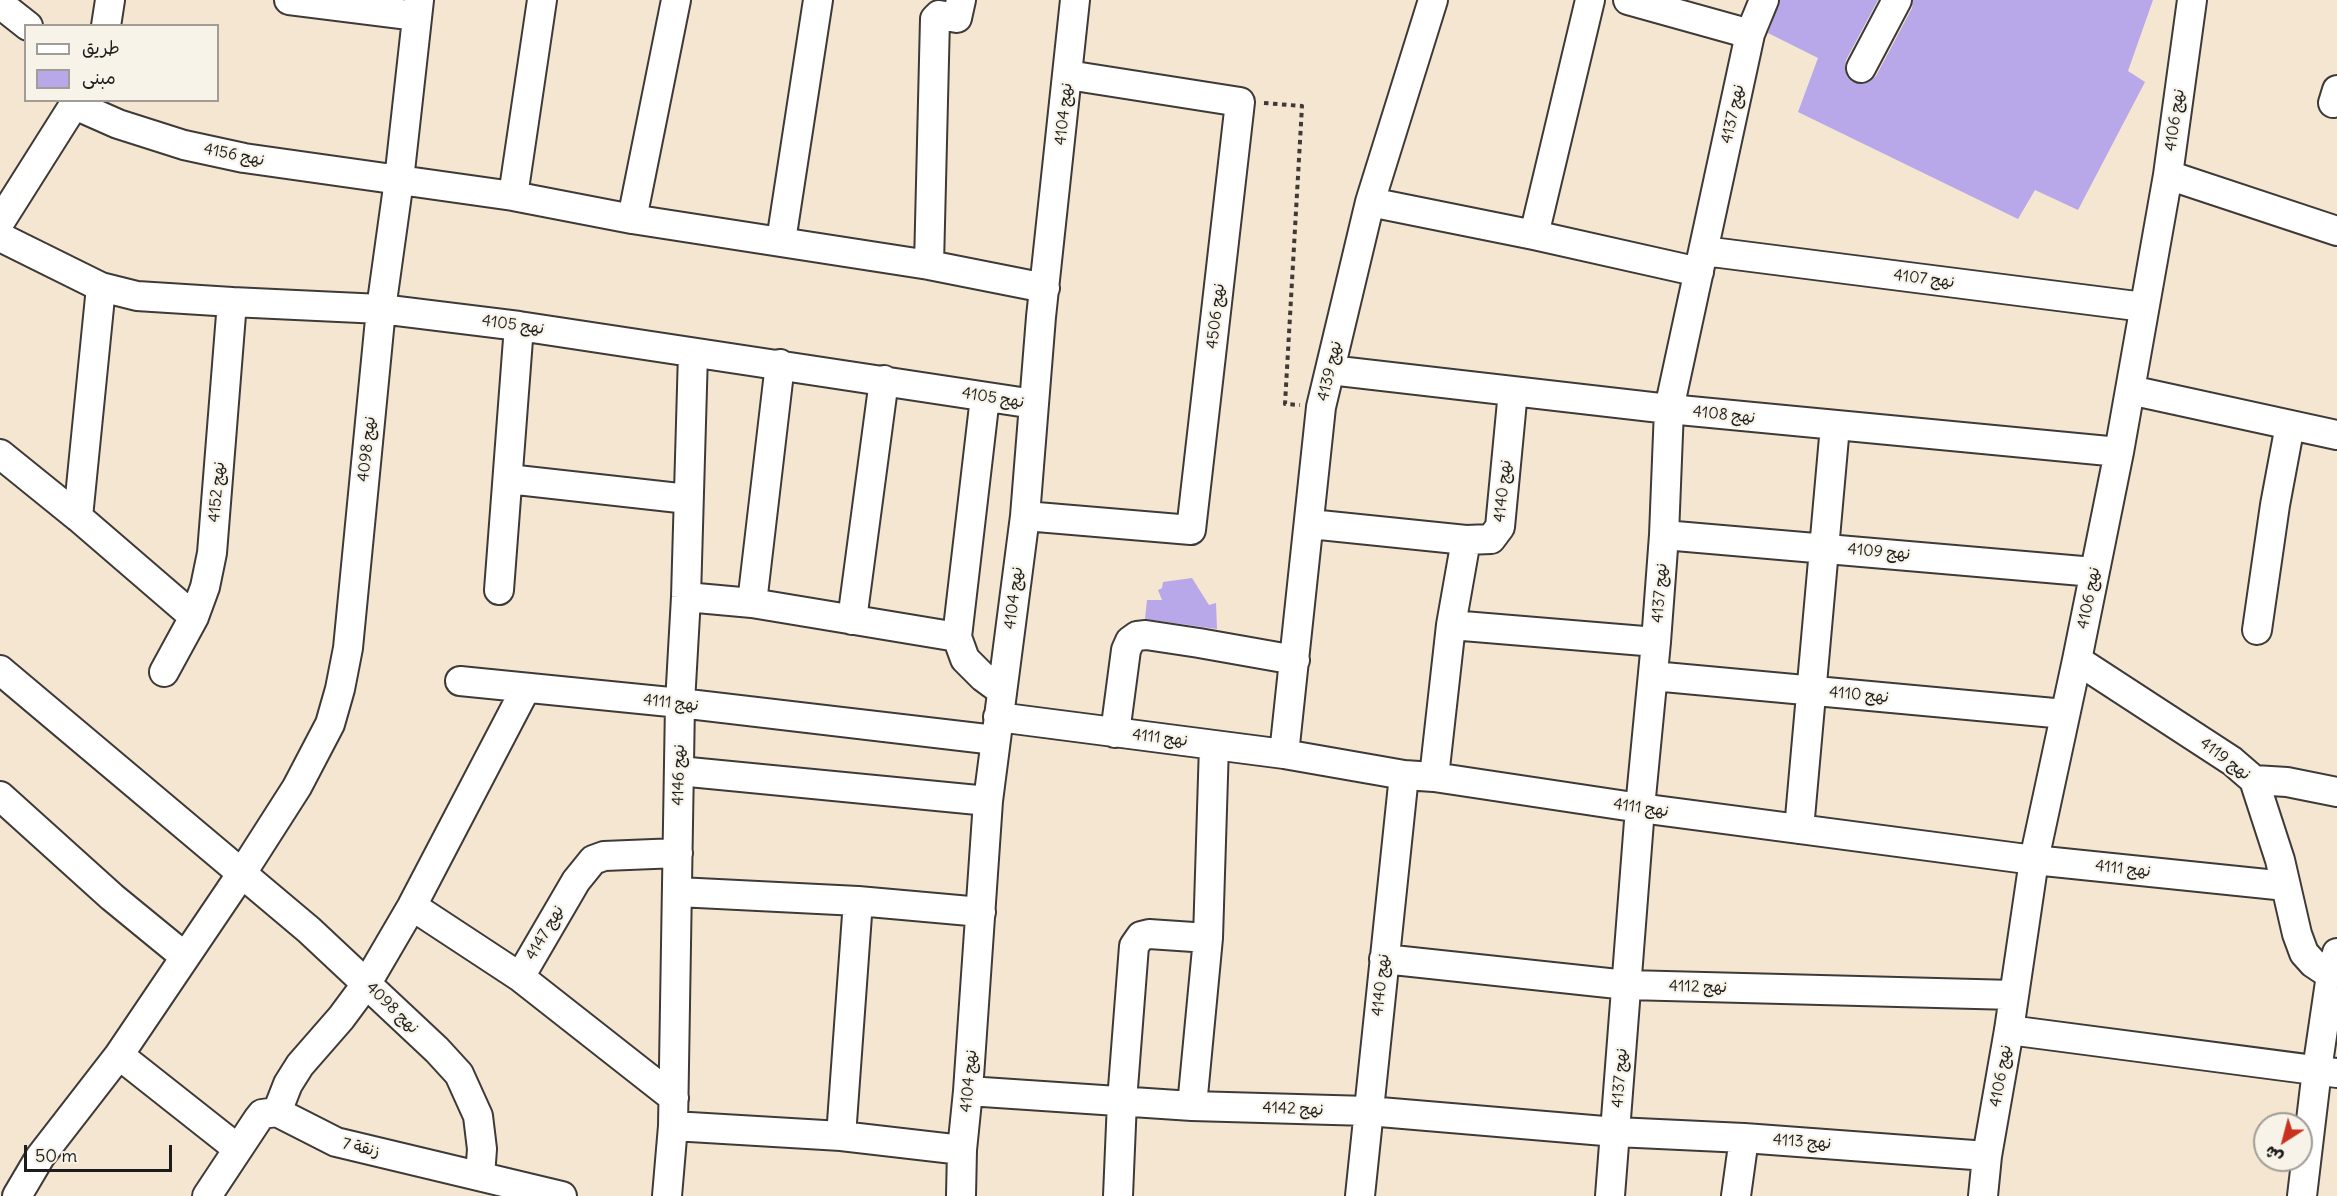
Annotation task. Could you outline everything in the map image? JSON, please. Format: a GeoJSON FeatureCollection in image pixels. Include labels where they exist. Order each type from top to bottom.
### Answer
{"type":"FeatureCollection","features":[{"type":"Feature","properties":{"kind":"street"},"geometry":{"type":"LineString","coordinates":[[106,24],[110,0]]}},
{"type":"Feature","properties":{"kind":"street"},"geometry":{"type":"LineString","coordinates":[[289,0],[418,8]]}},
{"type":"Feature","properties":{"kind":"street"},"geometry":{"type":"LineString","coordinates":[[513,196],[542,0]]}},
{"type":"Feature","properties":{"kind":"street"},"geometry":{"type":"LineString","coordinates":[[632,219],[676,0]]}},
{"type":"Feature","properties":{"kind":"street"},"geometry":{"type":"LineString","coordinates":[[781,241],[818,0]]}},
{"type":"Feature","properties":{"kind":"street"},"geometry":{"type":"LineString","coordinates":[[929,265],[935,19],[939,15],[957,18],[960,14],[961,0]]}},
{"type":"Feature","properties":{"kind":"street","name":"نهج 4104"},"geometry":{"type":"LineString","coordinates":[[961,1196],[962,1150],[988,801],[1025,516],[1045,288],[1076,0]]}},
{"type":"Feature","properties":{"kind":"street","name":"نهج 4139"},"geometry":{"type":"LineString","coordinates":[[1284,754],[1322,407],[1370,202],[1433,0]]}},
{"type":"Feature","properties":{"kind":"street"},"geometry":{"type":"LineString","coordinates":[[1534,235],[1590,0]]}},
{"type":"Feature","properties":{"kind":"street"},"geometry":{"type":"LineString","coordinates":[[1628,0],[1750,34]]}},
{"type":"Feature","properties":{"kind":"street","name":"نهج 4137"},"geometry":{"type":"LineString","coordinates":[[1610,1196],[1640,808],[1656,642],[1664,535],[1669,409],[1750,34],[1764,0]]}},
{"type":"Feature","properties":{"kind":"street"},"geometry":{"type":"LineString","coordinates":[[1862,68],[1897,0]]}},
{"type":"Feature","properties":{"kind":"street","name":"نهج 4106"},"geometry":{"type":"LineString","coordinates":[[1983,1196],[1987,1156],[2009,1030],[2034,860],[2078,660],[2119,452],[2168,175],[2192,0]]}},
{"type":"Feature","properties":{"kind":"street"},"geometry":{"type":"LineString","coordinates":[[0,4],[25,24]]}},
{"type":"Feature","properties":{"kind":"street","name":"نهج 4098"},"geometry":{"type":"LineString","coordinates":[[16,1196],[40,1157],[119,1055],[242,873],[318,750],[330,724],[348,648],[381,309],[399,180],[418,8]]}},
{"type":"Feature","properties":{"kind":"street"},"geometry":{"type":"LineString","coordinates":[[1068,75],[1240,102]]}},
{"type":"Feature","properties":{"kind":"street","name":"نهج 4506"},"geometry":{"type":"LineString","coordinates":[[1025,516],[1191,530],[1240,102]]}},
{"type":"Feature","properties":{"kind":"street"},"geometry":{"type":"LineString","coordinates":[[0,222],[76,103]]}},
{"type":"Feature","properties":{"kind":"street","name":"نهج 4156"},"geometry":{"type":"LineString","coordinates":[[76,103],[118,124],[204,149],[267,162],[513,196],[632,219],[929,265],[1045,288]]}},
{"type":"Feature","properties":{"kind":"street"},"geometry":{"type":"LineString","coordinates":[[2168,175],[2337,231]]}},
{"type":"Feature","properties":{"kind":"street","name":"نهج 4107"},"geometry":{"type":"LineString","coordinates":[[1370,202],[1534,235],[1702,262],[2144,307]]}},
{"type":"Feature","properties":{"kind":"street","name":"نهج 4105"},"geometry":{"type":"LineString","coordinates":[[0,237],[101,287],[137,296],[381,309],[519,326],[1034,404]]}},
{"type":"Feature","properties":{"kind":"street"},"geometry":{"type":"LineString","coordinates":[[78,517],[101,287]]}},
{"type":"Feature","properties":{"kind":"street","name":"نهج 4152"},"geometry":{"type":"LineString","coordinates":[[164,672],[194,617],[205,587],[212,553],[232,302]]}},
{"type":"Feature","properties":{"kind":"street"},"geometry":{"type":"LineString","coordinates":[[500,590],[519,326]]}},
{"type":"Feature","properties":{"kind":"street","name":"نهج 4146"},"geometry":{"type":"LineString","coordinates":[[667,1196],[674,1098],[680,703],[686,597],[693,353]]}},
{"type":"Feature","properties":{"kind":"street"},"geometry":{"type":"LineString","coordinates":[[752,603],[780,364]]}},
{"type":"Feature","properties":{"kind":"street","name":"نهج 4108"},"geometry":{"type":"LineString","coordinates":[[1330,370],[1669,409],[2119,452]]}},
{"type":"Feature","properties":{"kind":"street"},"geometry":{"type":"LineString","coordinates":[[852,620],[884,380]]}},
{"type":"Feature","properties":{"kind":"street"},"geometry":{"type":"LineString","coordinates":[[2130,390],[2337,435]]}},
{"type":"Feature","properties":{"kind":"street","name":"نهج 4140"},"geometry":{"type":"LineString","coordinates":[[1466,540],[1491,539],[1500,527],[1513,391]]}},
{"type":"Feature","properties":{"kind":"street"},"geometry":{"type":"LineString","coordinates":[[984,397],[957,637],[965,659],[983,676],[998,716]]}},
{"type":"Feature","properties":{"kind":"street"},"geometry":{"type":"LineString","coordinates":[[2257,630],[2275,505],[2290,425]]}},
{"type":"Feature","properties":{"kind":"street"},"geometry":{"type":"LineString","coordinates":[[1799,829],[1835,426]]}},
{"type":"Feature","properties":{"kind":"street"},"geometry":{"type":"LineString","coordinates":[[0,454],[78,517],[194,617]]}},
{"type":"Feature","properties":{"kind":"street"},"geometry":{"type":"LineString","coordinates":[[508,479],[688,499]]}},
{"type":"Feature","properties":{"kind":"street"},"geometry":{"type":"LineString","coordinates":[[1310,524],[1466,540],[1451,625],[1434,777]]}},
{"type":"Feature","properties":{"kind":"street","name":"نهج 4109"},"geometry":{"type":"LineString","coordinates":[[1664,535],[2094,572]]}},
{"type":"Feature","properties":{"kind":"street"},"geometry":{"type":"LineString","coordinates":[[686,597],[752,603],[957,637]]}},
{"type":"Feature","properties":{"kind":"street"},"geometry":{"type":"LineString","coordinates":[[1451,625],[1656,642]]}},
{"type":"Feature","properties":{"kind":"street"},"geometry":{"type":"LineString","coordinates":[[1115,733],[1126,650],[1130,641],[1137,636],[1146,635],[1199,643],[1295,660]]}},
{"type":"Feature","properties":{"kind":"street","name":"نهج 4119"},"geometry":{"type":"LineString","coordinates":[[2078,660],[2232,761],[2254,780],[2280,860],[2297,934],[2304,953],[2313,963],[2334,964]]}},
{"type":"Feature","properties":{"kind":"street"},"geometry":{"type":"LineString","coordinates":[[0,670],[242,873]]}},
{"type":"Feature","properties":{"kind":"street","name":"نهج 4110"},"geometry":{"type":"LineString","coordinates":[[1653,676],[2065,714]]}},
{"type":"Feature","properties":{"kind":"street","name":"نهج 4111"},"geometry":{"type":"LineString","coordinates":[[460,681],[680,703],[998,716],[1284,754],[1404,775],[1434,777],[1799,829],[2034,860],[2286,886]]}},
{"type":"Feature","properties":{"kind":"street"},"geometry":{"type":"LineString","coordinates":[[207,1196],[262,1114],[277,1112],[288,1083],[300,1065],[367,984],[411,906],[526,688]]}},
{"type":"Feature","properties":{"kind":"street"},"geometry":{"type":"LineString","coordinates":[[1192,1106],[1208,938],[1214,745]]}},
{"type":"Feature","properties":{"kind":"street"},"geometry":{"type":"LineString","coordinates":[[679,771],[988,801]]}},
{"type":"Feature","properties":{"kind":"street","name":"نهج 4140"},"geometry":{"type":"LineString","coordinates":[[1360,1196],[1404,775]]}},
{"type":"Feature","properties":{"kind":"street"},"geometry":{"type":"LineString","coordinates":[[2254,780],[2287,782],[2337,792]]}},
{"type":"Feature","properties":{"kind":"street"},"geometry":{"type":"LineString","coordinates":[[0,796],[112,897],[187,953]]}},
{"type":"Feature","properties":{"kind":"street","name":"نهج 4147"},"geometry":{"type":"LineString","coordinates":[[674,1098],[520,977],[576,880],[593,860],[604,856],[678,853]]}},
{"type":"Feature","properties":{"kind":"street","name":"نهج 4098"},"geometry":{"type":"LineString","coordinates":[[242,873],[309,930],[437,1050],[459,1074],[478,1116],[482,1149],[480,1176]]}},
{"type":"Feature","properties":{"kind":"street"},"geometry":{"type":"LineString","coordinates":[[678,892],[858,901],[981,912]]}},
{"type":"Feature","properties":{"kind":"street"},"geometry":{"type":"LineString","coordinates":[[841,1136],[858,901]]}},
{"type":"Feature","properties":{"kind":"street"},"geometry":{"type":"LineString","coordinates":[[411,906],[520,977]]}},
{"type":"Feature","properties":{"kind":"street"},"geometry":{"type":"LineString","coordinates":[[1118,1196],[1122,1101],[1136,940],[1149,934],[1208,938]]}},
{"type":"Feature","properties":{"kind":"street","name":"نهج 4112"},"geometry":{"type":"LineString","coordinates":[[1384,959],[1627,985],[2014,995]]}},
{"type":"Feature","properties":{"kind":"street"},"geometry":{"type":"LineString","coordinates":[[2302,1196],[2327,1072],[2334,964]]}},
{"type":"Feature","properties":{"kind":"street"},"geometry":{"type":"LineString","coordinates":[[2009,1030],[2327,1072]]}},
{"type":"Feature","properties":{"kind":"street"},"geometry":{"type":"LineString","coordinates":[[119,1055],[238,1149]]}},
{"type":"Feature","properties":{"kind":"street","name":"نهج 4142"},"geometry":{"type":"LineString","coordinates":[[968,1090],[1192,1106],[1368,1111],[1616,1132]]}},
{"type":"Feature","properties":{"kind":"street","name":"زنقة 7"},"geometry":{"type":"LineString","coordinates":[[277,1112],[336,1142],[562,1196]]}},
{"type":"Feature","properties":{"kind":"street"},"geometry":{"type":"LineString","coordinates":[[673,1126],[841,1136],[962,1150]]}},
{"type":"Feature","properties":{"kind":"street","name":"نهج 4113"},"geometry":{"type":"LineString","coordinates":[[1616,1132],[1744,1138],[1987,1156]]}},
{"type":"Feature","properties":{"kind":"street"},"geometry":{"type":"LineString","coordinates":[[1736,1196],[1744,1138]]}},
{"type":"Feature","properties":{"kind":"path"},"geometry":{"type":"LineString","coordinates":[[1240,102],[1302,106],[1285,404],[1322,407]]}},
{"type":"Feature","properties":{"kind":"building"},"geometry":{"type":"Polygon","coordinates":[[[1780,0],[1878,0],[1846,60],[1847,77],[1861,84],[1869,82],[1876,76],[1912,8],[1913,0],[2153,0],[2128,71],[2145,82],[2078,210],[2035,190],[2018,219],[1798,112],[1818,58],[1768,33],[1780,0]]]}},
{"type":"Feature","properties":{"kind":"building"},"geometry":{"type":"Polygon","coordinates":[[[1192,578],[1209,605],[1216,603],[1217,629],[1145,619],[1147,600],[1162,600],[1158,590],[1162,588],[1163,582],[1192,578]]]}}]}
